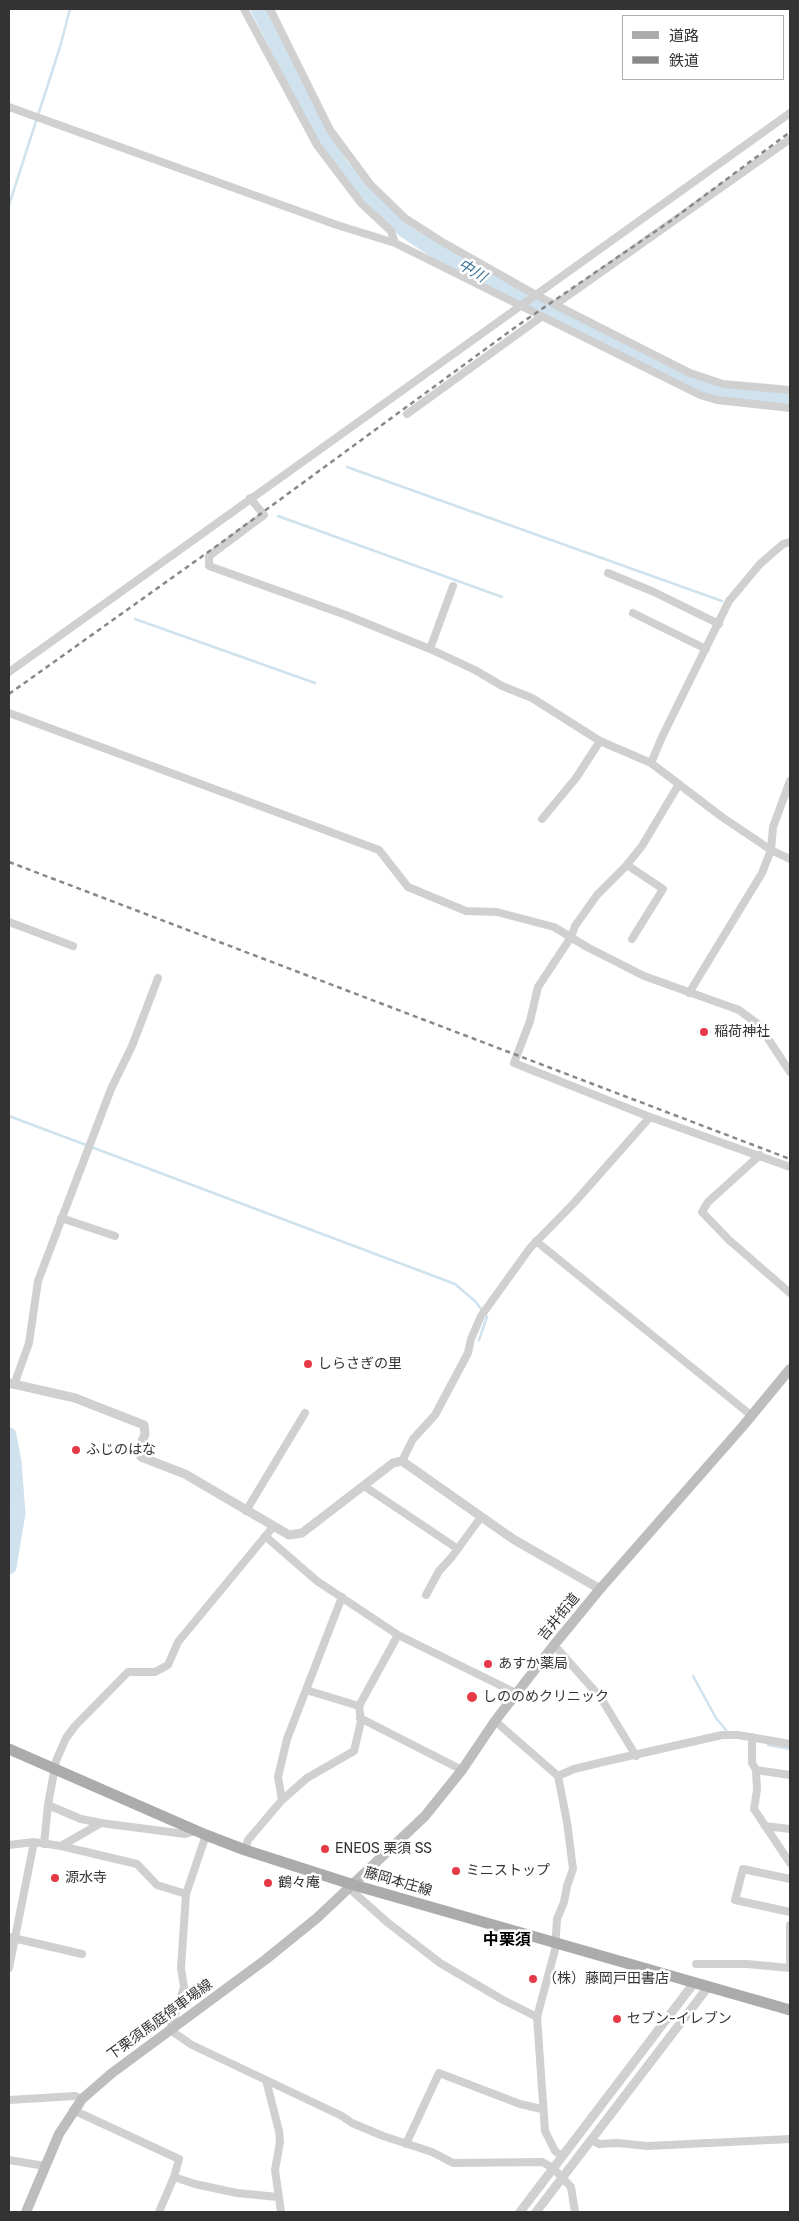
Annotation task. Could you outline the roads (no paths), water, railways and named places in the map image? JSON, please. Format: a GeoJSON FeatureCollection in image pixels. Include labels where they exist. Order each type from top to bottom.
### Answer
{"type":"FeatureCollection","features":[{"type":"Feature","properties":{"kind":"main road","name":"吉井街道"},"geometry":{"type":"LineString","coordinates":[[352,1887],[425,1816],[462,1770],[495,1720],[554,1645],[600,1589],[752,1416],[790,1369]]}},
{"type":"Feature","properties":{"kind":"main road","name":"藤岡本庄線"},"geometry":{"type":"LineString","coordinates":[[9,1749],[200,1833],[352,1887],[790,2010]]}},
{"type":"Feature","properties":{"kind":"main road","name":"下栗須馬庭停車場線"},"geometry":{"type":"LineString","coordinates":[[26,2212],[59,2134],[82,2099],[112,2073],[265,1960],[352,1887]]}},
{"type":"Feature","properties":{"kind":"street"},"geometry":{"type":"LineString","coordinates":[[244,9],[318,144],[361,203],[391,231],[395,243]]}},
{"type":"Feature","properties":{"kind":"street"},"geometry":{"type":"LineString","coordinates":[[270,9],[330,130],[370,184],[405,218],[444,243],[536,295],[690,373],[723,384],[790,390]]}},
{"type":"Feature","properties":{"kind":"street"},"geometry":{"type":"LineString","coordinates":[[9,107],[336,224],[395,243],[700,395],[716,400],[790,408]]}},
{"type":"Feature","properties":{"kind":"street"},"geometry":{"type":"LineString","coordinates":[[9,672],[790,113]]}},
{"type":"Feature","properties":{"kind":"street"},"geometry":{"type":"LineString","coordinates":[[556,304],[790,139]]}},
{"type":"Feature","properties":{"kind":"street"},"geometry":{"type":"LineString","coordinates":[[407,414],[541,317]]}},
{"type":"Feature","properties":{"kind":"street"},"geometry":{"type":"LineString","coordinates":[[250,498],[264,515],[209,556],[209,566],[346,615],[430,648],[475,670],[502,686],[532,698],[600,741],[651,763],[698,800],[771,850],[790,859]]}},
{"type":"Feature","properties":{"kind":"street"},"geometry":{"type":"LineString","coordinates":[[651,763],[729,601],[744,581],[770,554],[790,542]]}},
{"type":"Feature","properties":{"kind":"street"},"geometry":{"type":"LineString","coordinates":[[608,573],[654,592],[719,624]]}},
{"type":"Feature","properties":{"kind":"street"},"geometry":{"type":"LineString","coordinates":[[430,648],[454,586]]}},
{"type":"Feature","properties":{"kind":"street"},"geometry":{"type":"LineString","coordinates":[[633,613],[706,649]]}},
{"type":"Feature","properties":{"kind":"street"},"geometry":{"type":"LineString","coordinates":[[9,713],[379,850],[408,887],[466,910],[497,912],[535,920],[554,927],[644,976],[740,1010],[759,1024],[790,1072]]}},
{"type":"Feature","properties":{"kind":"street"},"geometry":{"type":"LineString","coordinates":[[542,819],[576,778],[600,741]]}},
{"type":"Feature","properties":{"kind":"street"},"geometry":{"type":"LineString","coordinates":[[689,993],[762,873],[771,850],[773,827],[790,781]]}},
{"type":"Feature","properties":{"kind":"street"},"geometry":{"type":"LineString","coordinates":[[679,784],[642,846],[627,865],[597,895],[575,926],[571,936],[538,987],[530,1021],[514,1063],[650,1117],[790,1167]]}},
{"type":"Feature","properties":{"kind":"street"},"geometry":{"type":"LineString","coordinates":[[627,865],[663,889],[632,939]]}},
{"type":"Feature","properties":{"kind":"street"},"geometry":{"type":"LineString","coordinates":[[9,922],[73,946]]}},
{"type":"Feature","properties":{"kind":"street"},"geometry":{"type":"LineString","coordinates":[[158,978],[132,1046],[111,1089],[38,1281],[29,1343],[12,1384],[75,1398],[144,1425],[145,1434],[138,1449],[141,1457],[185,1474],[289,1535],[302,1533],[393,1463],[402,1461],[513,1539],[600,1589]]}},
{"type":"Feature","properties":{"kind":"street"},"geometry":{"type":"LineString","coordinates":[[402,1461],[413,1439],[435,1415],[464,1362],[481,1316],[536,1240],[574,1203],[650,1117]]}},
{"type":"Feature","properties":{"kind":"street"},"geometry":{"type":"LineString","coordinates":[[760,1155],[708,1202],[702,1212],[729,1240],[790,1293]]}},
{"type":"Feature","properties":{"kind":"street"},"geometry":{"type":"LineString","coordinates":[[61,1218],[115,1236]]}},
{"type":"Feature","properties":{"kind":"street"},"geometry":{"type":"LineString","coordinates":[[536,1240],[752,1416]]}},
{"type":"Feature","properties":{"kind":"street"},"geometry":{"type":"LineString","coordinates":[[246,1510],[305,1413]]}},
{"type":"Feature","properties":{"kind":"street"},"geometry":{"type":"LineString","coordinates":[[364,1486],[458,1549]]}},
{"type":"Feature","properties":{"kind":"street"},"geometry":{"type":"LineString","coordinates":[[426,1595],[439,1571],[481,1517]]}},
{"type":"Feature","properties":{"kind":"street"},"geometry":{"type":"LineString","coordinates":[[44,1844],[56,1761],[66,1738],[75,1726],[128,1672],[155,1672],[168,1665],[178,1642],[274,1527]]}},
{"type":"Feature","properties":{"kind":"street"},"geometry":{"type":"LineString","coordinates":[[265,1536],[318,1581],[398,1635],[516,1693]]}},
{"type":"Feature","properties":{"kind":"street"},"geometry":{"type":"LineString","coordinates":[[282,1800],[278,1777],[286,1739],[342,1597]]}},
{"type":"Feature","properties":{"kind":"street"},"geometry":{"type":"LineString","coordinates":[[245,1850],[248,1840],[282,1800],[306,1778],[354,1752],[360,1718],[359,1706],[398,1635]]}},
{"type":"Feature","properties":{"kind":"street"},"geometry":{"type":"LineString","coordinates":[[554,1645],[601,1698],[636,1756]]}},
{"type":"Feature","properties":{"kind":"street"},"geometry":{"type":"LineString","coordinates":[[306,1690],[359,1706]]}},
{"type":"Feature","properties":{"kind":"street"},"geometry":{"type":"LineString","coordinates":[[360,1718],[462,1770]]}},
{"type":"Feature","properties":{"kind":"street"},"geometry":{"type":"LineString","coordinates":[[495,1720],[558,1776],[573,1869],[557,1919],[556,1944],[537,2017],[545,2131],[555,2151],[562,2156]]}},
{"type":"Feature","properties":{"kind":"street"},"geometry":{"type":"LineString","coordinates":[[558,1776],[581,1767],[722,1735],[752,1737],[790,1744]]}},
{"type":"Feature","properties":{"kind":"street"},"geometry":{"type":"LineString","coordinates":[[752,1737],[752,1763],[756,1770],[757,1790],[754,1809],[790,1863]]}},
{"type":"Feature","properties":{"kind":"street"},"geometry":{"type":"LineString","coordinates":[[756,1770],[790,1775]]}},
{"type":"Feature","properties":{"kind":"street"},"geometry":{"type":"LineString","coordinates":[[48,1806],[81,1820],[101,1824],[185,1834],[200,1833],[186,1894],[181,1968],[184,1987],[170,2030],[192,2045],[342,2116],[352,2123],[432,2152],[453,2163],[542,2162],[553,2168],[571,2187],[576,2212]]}},
{"type":"Feature","properties":{"kind":"street"},"geometry":{"type":"LineString","coordinates":[[61,1846],[101,1824]]}},
{"type":"Feature","properties":{"kind":"street"},"geometry":{"type":"LineString","coordinates":[[765,1826],[790,1829]]}},
{"type":"Feature","properties":{"kind":"street"},"geometry":{"type":"LineString","coordinates":[[9,1845],[34,1842],[61,1846],[137,1864],[157,1885],[186,1894]]}},
{"type":"Feature","properties":{"kind":"street"},"geometry":{"type":"LineString","coordinates":[[9,1968],[12,1937],[34,1842]]}},
{"type":"Feature","properties":{"kind":"street"},"geometry":{"type":"LineString","coordinates":[[790,1879],[742,1869],[735,1900],[790,1912]]}},
{"type":"Feature","properties":{"kind":"street"},"geometry":{"type":"LineString","coordinates":[[352,1887],[387,1922],[440,1963],[503,2000],[537,2017]]}},
{"type":"Feature","properties":{"kind":"street"},"geometry":{"type":"LineString","coordinates":[[696,1964],[747,1964],[790,1968],[790,1925]]}},
{"type":"Feature","properties":{"kind":"street"},"geometry":{"type":"LineString","coordinates":[[12,1937],[82,1954]]}},
{"type":"Feature","properties":{"kind":"street"},"geometry":{"type":"LineString","coordinates":[[520,2212],[694,1983]]}},
{"type":"Feature","properties":{"kind":"street"},"geometry":{"type":"LineString","coordinates":[[536,2212],[708,1987]]}},
{"type":"Feature","properties":{"kind":"street"},"geometry":{"type":"LineString","coordinates":[[406,2144],[438,2073],[520,2104],[542,2109]]}},
{"type":"Feature","properties":{"kind":"street"},"geometry":{"type":"LineString","coordinates":[[266,2080],[279,2131],[280,2142],[275,2170],[282,2212]]}},
{"type":"Feature","properties":{"kind":"street"},"geometry":{"type":"LineString","coordinates":[[9,2100],[76,2096],[82,2099]]}},
{"type":"Feature","properties":{"kind":"street"},"geometry":{"type":"LineString","coordinates":[[73,2110],[179,2159],[174,2177],[159,2212]]}},
{"type":"Feature","properties":{"kind":"street"},"geometry":{"type":"LineString","coordinates":[[592,2140],[599,2144],[648,2146],[790,2139]]}},
{"type":"Feature","properties":{"kind":"street"},"geometry":{"type":"LineString","coordinates":[[9,2160],[45,2166]]}},
{"type":"Feature","properties":{"kind":"street"},"geometry":{"type":"LineString","coordinates":[[174,2177],[195,2184],[237,2193],[278,2197]]}},
{"type":"Feature","properties":{"kind":"waterway"},"geometry":{"type":"LineString","coordinates":[[9,205],[60,47],[70,9]]}},
{"type":"Feature","properties":{"kind":"waterway","name":"中川"},"geometry":{"type":"LineString","coordinates":[[258,9],[325,139],[342,167],[404,230],[442,255],[496,285],[693,383],[725,393],[790,398]]}},
{"type":"Feature","properties":{"kind":"waterway"},"geometry":{"type":"LineString","coordinates":[[347,467],[722,601]]}},
{"type":"Feature","properties":{"kind":"waterway"},"geometry":{"type":"LineString","coordinates":[[278,516],[502,597]]}},
{"type":"Feature","properties":{"kind":"waterway"},"geometry":{"type":"LineString","coordinates":[[135,619],[315,683]]}},
{"type":"Feature","properties":{"kind":"waterway"},"geometry":{"type":"LineString","coordinates":[[9,1116],[455,1284],[476,1302],[487,1317],[479,1340]]}},
{"type":"Feature","properties":{"kind":"waterway"},"geometry":{"type":"LineString","coordinates":[[9,1435],[14,1462],[18,1513],[9,1567]]}},
{"type":"Feature","properties":{"kind":"waterway"},"geometry":{"type":"LineString","coordinates":[[693,1676],[716,1718],[726,1730]]}},
{"type":"Feature","properties":{"kind":"waterway"},"geometry":{"type":"LineString","coordinates":[[768,1745],[790,1749]]}},
{"type":"Feature","properties":{"kind":"railway"},"geometry":{"type":"LineString","coordinates":[[9,694],[218,545],[517,326],[669,222],[790,132]]}},
{"type":"Feature","properties":{"kind":"railway"},"geometry":{"type":"LineString","coordinates":[[9,862],[790,1159]]}},
{"type":"Feature","properties":{"kind":"place","name":"稲荷神社"},"geometry":{"type":"Point","coordinates":[704,1032]}},
{"type":"Feature","properties":{"kind":"place","name":"しらさぎの里"},"geometry":{"type":"Point","coordinates":[308,1364]}},
{"type":"Feature","properties":{"kind":"place","name":"ふじのはな"},"geometry":{"type":"Point","coordinates":[76,1450]}},
{"type":"Feature","properties":{"kind":"place","name":"あすか薬局"},"geometry":{"type":"Point","coordinates":[488,1664]}},
{"type":"Feature","properties":{"kind":"place","name":"しののめクリニック"},"geometry":{"type":"Point","coordinates":[472,1697]}},
{"type":"Feature","properties":{"kind":"place","name":"ENEOS 栗須 SS"},"geometry":{"type":"Point","coordinates":[325,1849]}},
{"type":"Feature","properties":{"kind":"place","name":"ミニストップ"},"geometry":{"type":"Point","coordinates":[456,1871]}},
{"type":"Feature","properties":{"kind":"place","name":"源水寺"},"geometry":{"type":"Point","coordinates":[55,1878]}},
{"type":"Feature","properties":{"kind":"place","name":"鶴々庵"},"geometry":{"type":"Point","coordinates":[268,1883]}},
{"type":"Feature","properties":{"kind":"place","name":"（株）藤岡戸田書店"},"geometry":{"type":"Point","coordinates":[533,1979]}},
{"type":"Feature","properties":{"kind":"place","name":"セブン-イレブン"},"geometry":{"type":"Point","coordinates":[617,2019]}},
{"type":"Feature","properties":{"kind":"district","name":"中栗須"},"geometry":{"type":"Point","coordinates":[507,1940]}}]}
